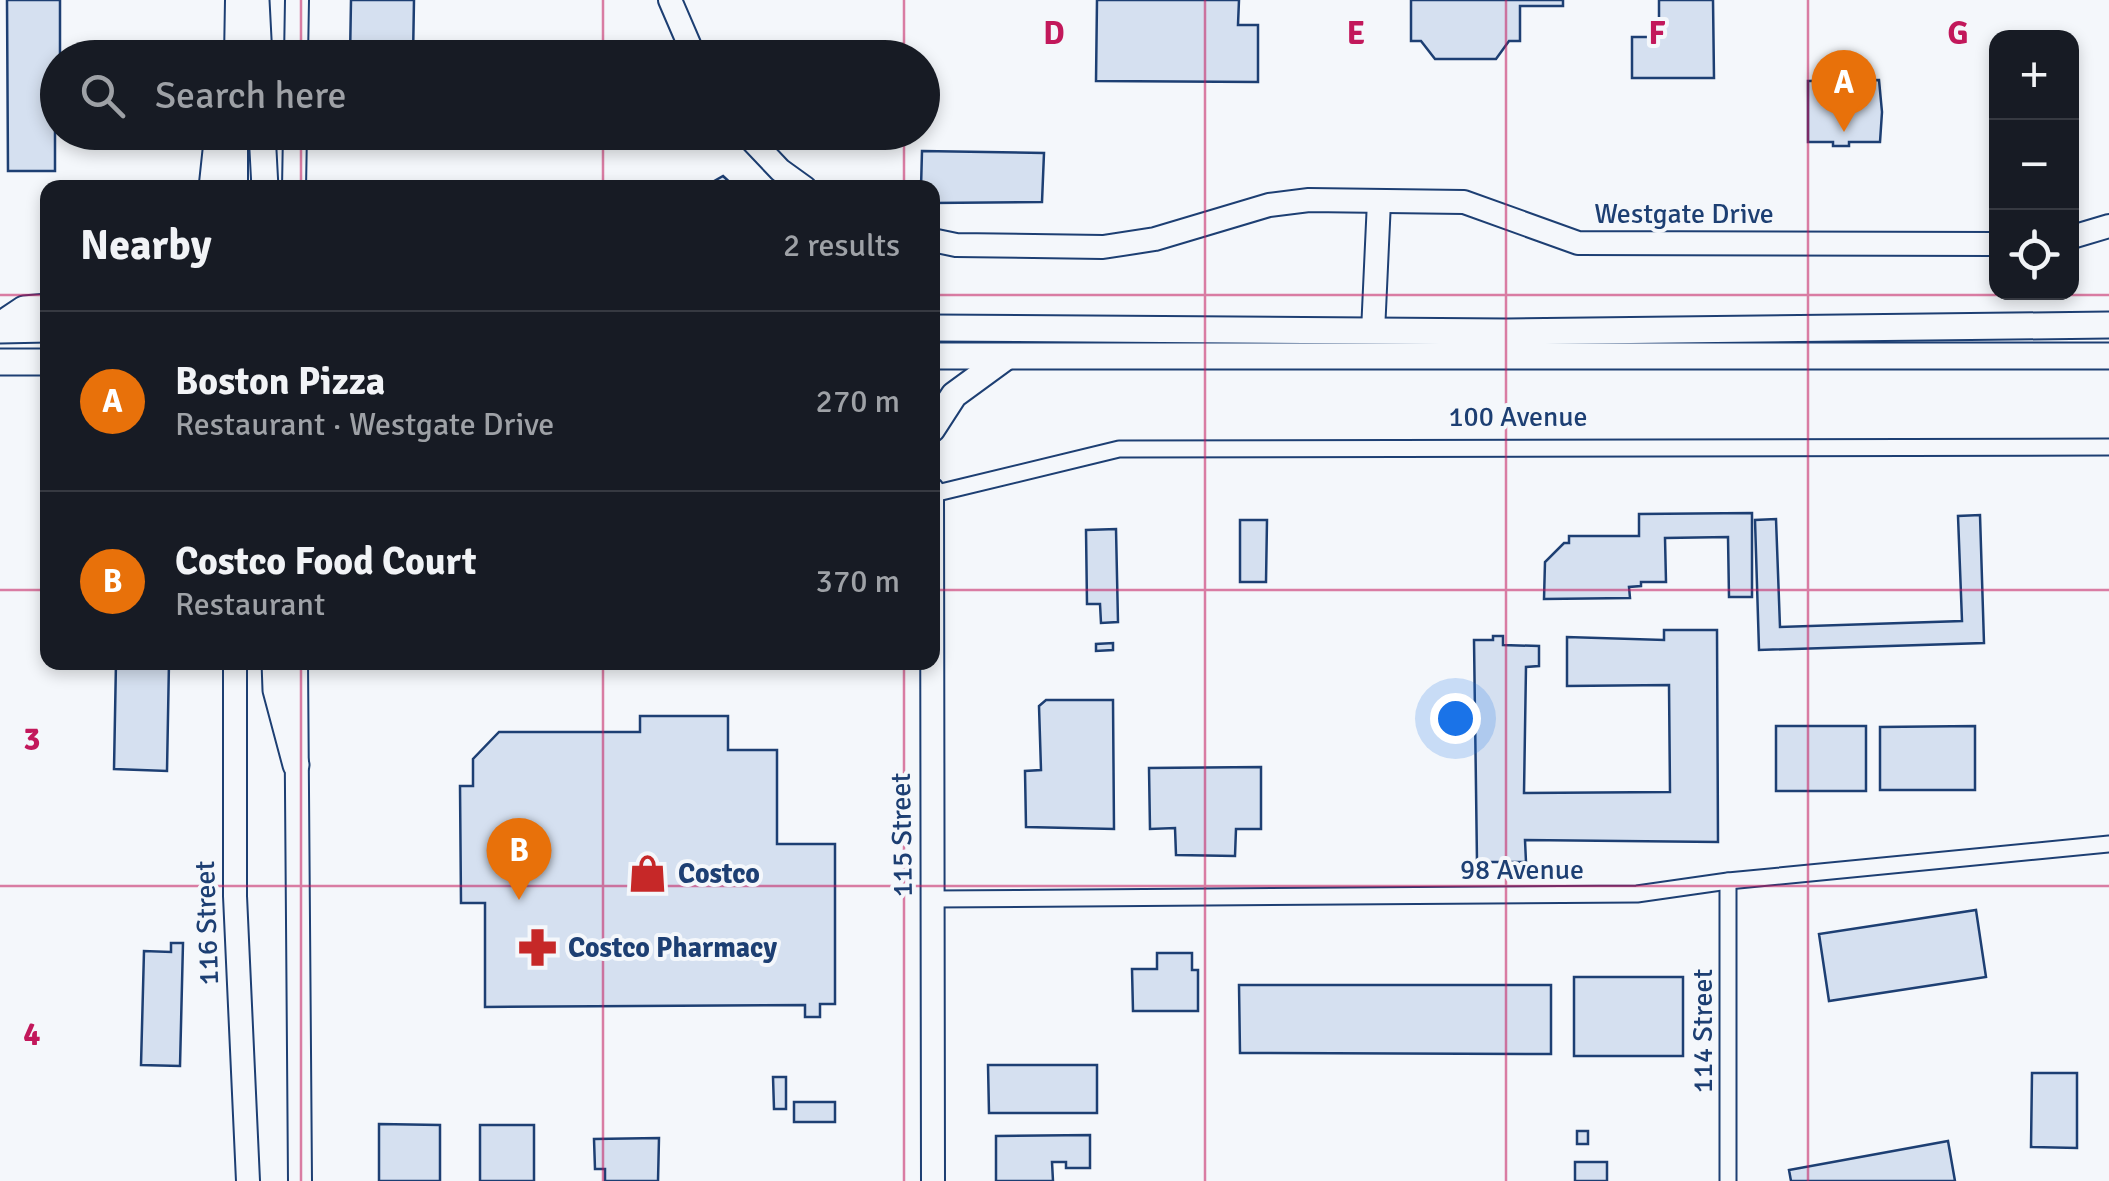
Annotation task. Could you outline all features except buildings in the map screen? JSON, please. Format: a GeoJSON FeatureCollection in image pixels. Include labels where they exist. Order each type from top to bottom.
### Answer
{"type":"FeatureCollection","features":[{"type":"Feature","properties":{"kind":"main road"},"geometry":{"type":"LineString","coordinates":[[256,0],[258,40]]}},
{"type":"Feature","properties":{"kind":"main road"},"geometry":{"type":"LineString","coordinates":[[213,180],[216,150]]}},
{"type":"Feature","properties":{"kind":"main road"},"geometry":{"type":"LineString","coordinates":[[263,150],[265,180]]}},
{"type":"Feature","properties":{"kind":"main road"},"geometry":{"type":"LineString","coordinates":[[0,328],[24,308],[40,307]]}},
{"type":"Feature","properties":{"kind":"main road"},"geometry":{"type":"LineString","coordinates":[[940,328],[1374,332],[2109,325]]}},
{"type":"Feature","properties":{"kind":"main road"},"geometry":{"type":"LineString","coordinates":[[0,328],[40,329]]}},
{"type":"Feature","properties":{"kind":"main road"},"geometry":{"type":"LineString","coordinates":[[940,356],[2109,356]]}},
{"type":"Feature","properties":{"kind":"main road"},"geometry":{"type":"LineString","coordinates":[[940,417],[954,395],[1006,356]]}},
{"type":"Feature","properties":{"kind":"main road"},"geometry":{"type":"LineString","coordinates":[[10,362],[40,362]]}},
{"type":"Feature","properties":{"kind":"main road"},"geometry":{"type":"LineString","coordinates":[[10,362],[40,370]]}},
{"type":"Feature","properties":{"kind":"main road"},"geometry":{"type":"LineString","coordinates":[[275,670],[276,690],[296,765]]}},
{"type":"Feature","properties":{"kind":"street"},"geometry":{"type":"LineString","coordinates":[[236,40],[237,0]]}},
{"type":"Feature","properties":{"kind":"street"},"geometry":{"type":"LineString","coordinates":[[296,40],[297,0]]}},
{"type":"Feature","properties":{"kind":"street"},"geometry":{"type":"LineString","coordinates":[[670,0],[687,40]]}},
{"type":"Feature","properties":{"kind":"street"},"geometry":{"type":"LineString","coordinates":[[236,150],[236,180]]}},
{"type":"Feature","properties":{"kind":"street"},"geometry":{"type":"LineString","coordinates":[[294,180],[295,150]]}},
{"type":"Feature","properties":{"kind":"street"},"geometry":{"type":"LineString","coordinates":[[761,150],[793,180]]}},
{"type":"Feature","properties":{"kind":"street","name":"Westgate Drive"},"geometry":{"type":"LineString","coordinates":[[940,242],[1103,247],[1155,239],[1268,205],[1309,200],[1464,202],[1578,243],[1989,244]]}},
{"type":"Feature","properties":{"kind":"street"},"geometry":{"type":"LineString","coordinates":[[1374,332],[1379,201]]}},
{"type":"Feature","properties":{"kind":"street"},"geometry":{"type":"LineString","coordinates":[[2079,235],[2109,226]]}},
{"type":"Feature","properties":{"kind":"street","name":"100 Avenue"},"geometry":{"type":"LineString","coordinates":[[940,489],[1118,449],[2109,447]]}},
{"type":"Feature","properties":{"kind":"street","name":"116 Street"},"geometry":{"type":"LineString","coordinates":[[234,670],[234,896],[248,1181]]}},
{"type":"Feature","properties":{"kind":"street"},"geometry":{"type":"LineString","coordinates":[[296,670],[300,1181]]}},
{"type":"Feature","properties":{"kind":"street","name":"115 Street"},"geometry":{"type":"LineString","coordinates":[[931,670],[933,1181]]}},
{"type":"Feature","properties":{"kind":"street","name":"98 Avenue"},"geometry":{"type":"LineString","coordinates":[[933,900],[1637,894],[1728,880],[2109,844]]}},
{"type":"Feature","properties":{"kind":"street","name":"114 Street"},"geometry":{"type":"LineString","coordinates":[[1728,880],[1728,1181]]}},
{"type":"Feature","properties":{"kind":"place","name":"Boston Pizza"},"geometry":{"type":"Point","coordinates":[1844,132]}},
{"type":"Feature","properties":{"kind":"place","name":"Costco"},"geometry":{"type":"Point","coordinates":[648,874]}},
{"type":"Feature","properties":{"kind":"place","name":"Costco Food Court"},"geometry":{"type":"Point","coordinates":[519,900]}},
{"type":"Feature","properties":{"kind":"place","name":"Costco Pharmacy"},"geometry":{"type":"Point","coordinates":[538,948]}}]}
